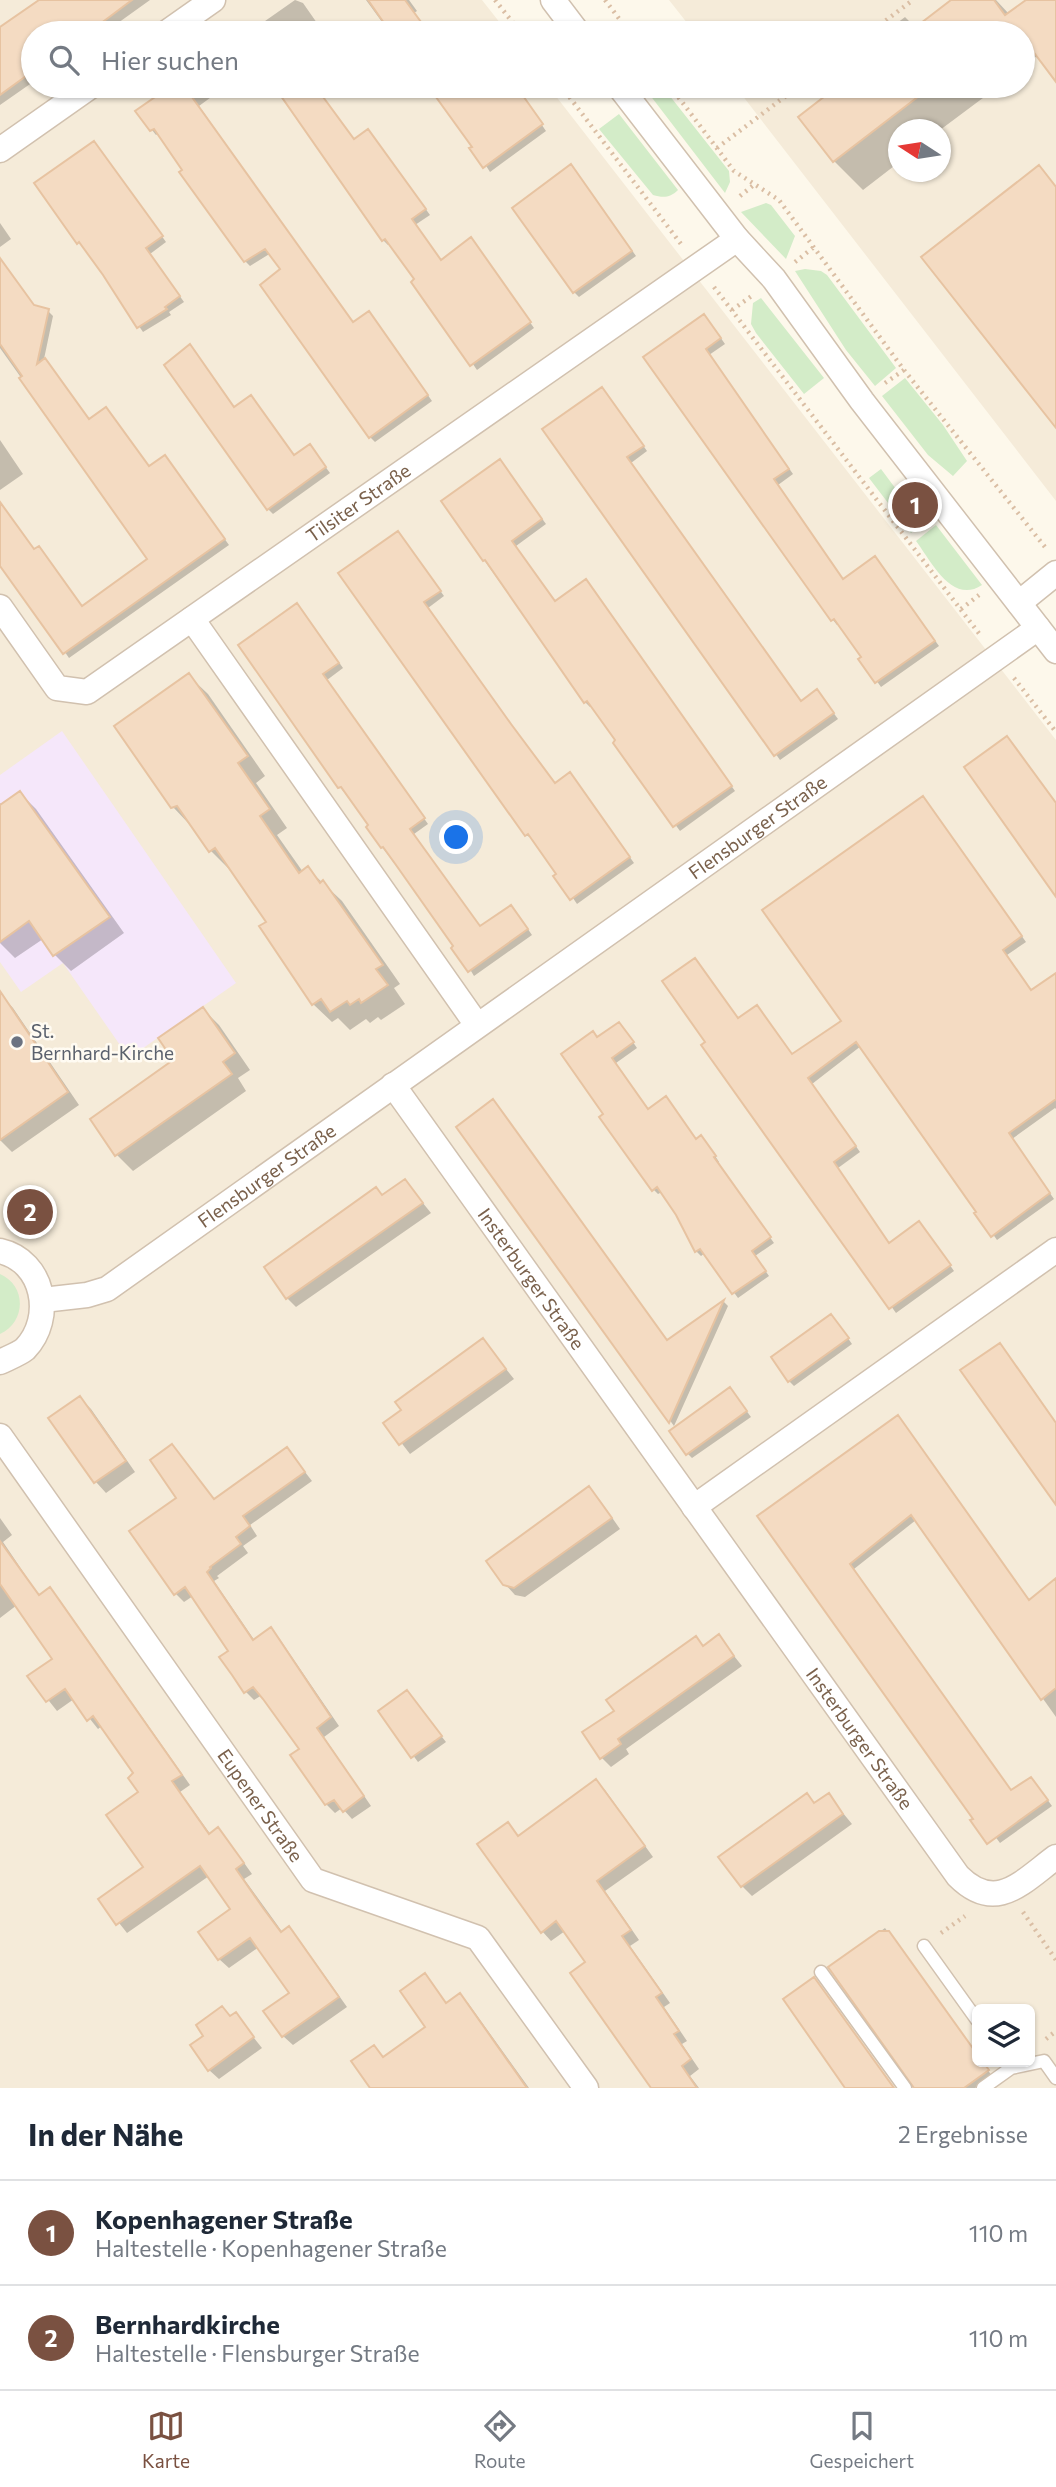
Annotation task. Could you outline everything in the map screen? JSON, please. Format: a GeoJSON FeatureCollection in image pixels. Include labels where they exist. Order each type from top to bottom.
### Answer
{"type":"FeatureCollection","features":[{"type":"Feature","properties":{"kind":"street"},"geometry":{"type":"LineString","coordinates":[[183,21],[213,0]]}},
{"type":"Feature","properties":{"kind":"street"},"geometry":{"type":"LineString","coordinates":[[553,0],[569,21]]}},
{"type":"Feature","properties":{"kind":"street"},"geometry":{"type":"LineString","coordinates":[[0,150],[74,98]]}},
{"type":"Feature","properties":{"kind":"street"},"geometry":{"type":"LineString","coordinates":[[628,98],[737,239],[774,279],[862,401],[1056,651]]}},
{"type":"Feature","properties":{"kind":"street","name":"Tilsiter Straße"},"geometry":{"type":"LineString","coordinates":[[0,607],[57,688],[87,692],[737,239]]}},
{"type":"Feature","properties":{"kind":"street"},"geometry":{"type":"LineString","coordinates":[[1018,603],[1056,573]]}},
{"type":"Feature","properties":{"kind":"street"},"geometry":{"type":"LineString","coordinates":[[192,619],[477,1026]]}},
{"type":"Feature","properties":{"kind":"street","name":"Flensburger Straße"},"geometry":{"type":"LineString","coordinates":[[43,1300],[87,1295],[107,1289],[1038,628]]}},
{"type":"Feature","properties":{"kind":"street","name":"Insterburger Straße"},"geometry":{"type":"LineString","coordinates":[[393,1085],[958,1876],[970,1888],[982,1893]]}},
{"type":"Feature","properties":{"kind":"street"},"geometry":{"type":"LineString","coordinates":[[694,1507],[1056,1250]]}},
{"type":"Feature","properties":{"kind":"street"},"geometry":{"type":"LineString","coordinates":[[0,1251],[9,1253],[32,1272],[43,1300],[40,1327],[24,1350],[0,1362]]}},
{"type":"Feature","properties":{"kind":"street","name":"Eupener Straße"},"geometry":{"type":"LineString","coordinates":[[0,1436],[313,1880],[478,1938],[586,2088]]}},
{"type":"Feature","properties":{"kind":"street"},"geometry":{"type":"LineString","coordinates":[[982,1893],[993,1895],[1008,1892],[1056,1857]]}},
{"type":"Feature","properties":{"kind":"lane"},"geometry":{"type":"LineString","coordinates":[[924,1946],[972,2014]]}},
{"type":"Feature","properties":{"kind":"lane"},"geometry":{"type":"LineString","coordinates":[[821,1972],[905,2088]]}},
{"type":"Feature","properties":{"kind":"lane"},"geometry":{"type":"LineString","coordinates":[[1035,2063],[1044,2062],[1056,2078]]}},
{"type":"Feature","properties":{"kind":"lane"},"geometry":{"type":"LineString","coordinates":[[983,2088],[1007,2067]]}},
{"type":"Feature","properties":{"kind":"path"},"geometry":{"type":"LineString","coordinates":[[495,0],[512,21]]}},
{"type":"Feature","properties":{"kind":"path"},"geometry":{"type":"LineString","coordinates":[[605,0],[621,21]]}},
{"type":"Feature","properties":{"kind":"path"},"geometry":{"type":"LineString","coordinates":[[885,21],[913,0]]}},
{"type":"Feature","properties":{"kind":"path"},"geometry":{"type":"LineString","coordinates":[[570,98],[961,609]]}},
{"type":"Feature","properties":{"kind":"path"},"geometry":{"type":"LineString","coordinates":[[679,98],[734,171],[779,200],[904,370],[1042,544]]}},
{"type":"Feature","properties":{"kind":"path"},"geometry":{"type":"LineString","coordinates":[[717,148],[783,98]]}},
{"type":"Feature","properties":{"kind":"path"},"geometry":{"type":"LineString","coordinates":[[790,266],[814,247]]}},
{"type":"Feature","properties":{"kind":"path"},"geometry":{"type":"LineString","coordinates":[[732,310],[755,293]]}},
{"type":"Feature","properties":{"kind":"path"},"geometry":{"type":"LineString","coordinates":[[1008,1892],[1056,1960]]}},
{"type":"Feature","properties":{"kind":"path"},"geometry":{"type":"LineString","coordinates":[[924,1946],[975,1908],[982,1893]]}},
{"type":"Feature","properties":{"kind":"shaded area"},"geometry":{"type":"Polygon","coordinates":[[[0,0],[482,0],[499,21],[21,21],[21,98],[557,98],[1056,740],[1056,2088],[0,2088],[0,0]]]}},
{"type":"Feature","properties":{"kind":"shaded area"},"geometry":{"type":"Polygon","coordinates":[[[669,0],[1056,0],[1056,501],[744,98],[1035,98],[1035,21],[686,21],[669,0]]]}},
{"type":"Feature","properties":{"kind":"shaded area"},"geometry":{"type":"Polygon","coordinates":[[[62,731],[236,983],[129,1058],[63,963],[21,992],[0,962],[0,775],[62,731]]]}},
{"type":"Feature","properties":{"kind":"green space"},"geometry":{"type":"Polygon","coordinates":[[[652,98],[671,98],[729,171],[730,182],[725,193],[652,98]]]}},
{"type":"Feature","properties":{"kind":"green space"},"geometry":{"type":"Polygon","coordinates":[[[619,114],[678,190],[675,193],[666,197],[653,195],[599,129],[619,114]]]}},
{"type":"Feature","properties":{"kind":"green space"},"geometry":{"type":"Polygon","coordinates":[[[766,203],[771,205],[795,236],[786,259],[741,212],[766,203]]]}},
{"type":"Feature","properties":{"kind":"green space"},"geometry":{"type":"Polygon","coordinates":[[[795,271],[821,271],[827,275],[896,368],[875,386],[846,350],[795,271]]]}},
{"type":"Feature","properties":{"kind":"green space"},"geometry":{"type":"Polygon","coordinates":[[[761,298],[824,378],[804,394],[751,324],[753,303],[761,298]]]}},
{"type":"Feature","properties":{"kind":"green space"},"geometry":{"type":"Polygon","coordinates":[[[905,378],[943,425],[967,461],[953,476],[928,455],[882,396],[905,378]]]}},
{"type":"Feature","properties":{"kind":"green space"},"geometry":{"type":"Polygon","coordinates":[[[881,469],[922,524],[911,533],[869,478],[881,469]]]}},
{"type":"Feature","properties":{"kind":"green space"},"geometry":{"type":"Polygon","coordinates":[[[936,525],[982,585],[971,590],[961,589],[943,578],[936,569],[916,541],[936,525]]]}},
{"type":"Feature","properties":{"kind":"green space"},"geometry":{"type":"Polygon","coordinates":[[[0,1274],[15,1287],[20,1304],[15,1321],[0,1334],[0,1274]]]}},
{"type":"Feature","properties":{"kind":"building"},"geometry":{"type":"Polygon","coordinates":[[[39,0],[132,0],[104,21],[21,21],[21,80],[0,95],[0,27],[39,0]]]}},
{"type":"Feature","properties":{"kind":"building"},"geometry":{"type":"Polygon","coordinates":[[[368,0],[405,0],[420,21],[383,21],[368,0]]]}},
{"type":"Feature","properties":{"kind":"building"},"geometry":{"type":"Polygon","coordinates":[[[951,0],[994,0],[1005,15],[1026,0],[1056,0],[1056,82],[1035,54],[1035,21],[924,21],[951,0]]]}},
{"type":"Feature","properties":{"kind":"building"},"geometry":{"type":"Polygon","coordinates":[[[154,98],[193,98],[353,322],[369,311],[428,395],[369,438],[260,285],[280,269],[265,249],[244,262],[179,172],[182,170],[154,129],[150,131],[135,111],[154,98]]]}},
{"type":"Feature","properties":{"kind":"building"},"geometry":{"type":"Polygon","coordinates":[[[282,98],[324,98],[354,139],[368,129],[426,209],[412,219],[441,260],[471,237],[531,322],[470,366],[411,282],[414,279],[385,239],[382,241],[282,98]]]}},
{"type":"Feature","properties":{"kind":"building"},"geometry":{"type":"Polygon","coordinates":[[[437,98],[525,98],[543,124],[483,168],[469,148],[472,147],[437,98]]]}},
{"type":"Feature","properties":{"kind":"building"},"geometry":{"type":"Polygon","coordinates":[[[823,98],[916,98],[888,119],[833,162],[798,117],[823,98]]]}},
{"type":"Feature","properties":{"kind":"building"},"geometry":{"type":"Polygon","coordinates":[[[94,141],[163,236],[146,248],[180,296],[165,307],[167,309],[137,328],[103,275],[79,242],[77,244],[34,183],[94,141]]]}},
{"type":"Feature","properties":{"kind":"building"},"geometry":{"type":"Polygon","coordinates":[[[571,164],[632,251],[573,293],[512,208],[571,164]]]}},
{"type":"Feature","properties":{"kind":"building"},"geometry":{"type":"Polygon","coordinates":[[[1039,165],[1056,187],[1056,428],[921,257],[1039,165]]]}},
{"type":"Feature","properties":{"kind":"building"},"geometry":{"type":"Polygon","coordinates":[[[0,258],[34,305],[49,309],[37,364],[45,358],[89,419],[106,407],[149,466],[165,455],[225,539],[63,654],[0,566],[0,502],[34,549],[39,546],[82,606],[147,559],[19,378],[22,376],[0,344],[0,258]]]}},
{"type":"Feature","properties":{"kind":"building"},"geometry":{"type":"Polygon","coordinates":[[[704,314],[721,338],[706,349],[789,469],[774,479],[843,579],[875,556],[935,641],[875,683],[858,659],[861,657],[834,619],[831,621],[643,357],[704,314]]]}},
{"type":"Feature","properties":{"kind":"building"},"geometry":{"type":"Polygon","coordinates":[[[190,344],[234,407],[251,395],[294,455],[310,444],[326,467],[267,510],[164,365],[190,344]]]}},
{"type":"Feature","properties":{"kind":"building"},"geometry":{"type":"Polygon","coordinates":[[[602,387],[644,446],[627,457],[801,701],[817,689],[834,713],[774,756],[542,429],[602,387]]]}},
{"type":"Feature","properties":{"kind":"building"},"geometry":{"type":"Polygon","coordinates":[[[500,459],[542,519],[512,541],[555,601],[586,579],[732,786],[673,827],[613,743],[615,740],[587,701],[584,703],[441,501],[500,459]]]}},
{"type":"Feature","properties":{"kind":"building"},"geometry":{"type":"Polygon","coordinates":[[[398,531],[441,591],[424,602],[555,783],[570,772],[630,857],[570,900],[553,876],[556,874],[528,834],[525,836],[338,573],[398,531]]]}},
{"type":"Feature","properties":{"kind":"building"},"geometry":{"type":"Polygon","coordinates":[[[297,603],[339,663],[323,674],[425,818],[410,829],[480,926],[511,905],[528,929],[468,972],[451,948],[453,946],[366,827],[368,825],[341,787],[338,788],[238,645],[297,603]]]}},
{"type":"Feature","properties":{"kind":"building"},"geometry":{"type":"Polygon","coordinates":[[[189,673],[248,756],[238,763],[270,809],[260,816],[299,873],[308,866],[320,883],[323,880],[383,965],[376,969],[388,985],[361,1003],[359,999],[350,1005],[347,1001],[330,1012],[321,999],[312,1005],[259,926],[266,922],[215,848],[209,852],[177,806],[171,808],[114,726],[189,673]]]}},
{"type":"Feature","properties":{"kind":"building"},"geometry":{"type":"Polygon","coordinates":[[[1007,736],[1056,803],[1056,897],[964,767],[1007,736]]]}},
{"type":"Feature","properties":{"kind":"building"},"geometry":{"type":"Polygon","coordinates":[[[20,791],[110,917],[53,956],[29,921],[0,942],[0,805],[20,791]]]}},
{"type":"Feature","properties":{"kind":"building"},"geometry":{"type":"Polygon","coordinates":[[[923,796],[1022,936],[1003,950],[1031,990],[1056,973],[1056,1099],[1009,1133],[1050,1193],[991,1237],[856,1042],[808,1078],[856,1146],[834,1162],[889,1243],[919,1221],[951,1265],[889,1309],[701,1045],[705,1042],[662,981],[695,958],[738,1018],[757,1005],[792,1054],[841,1021],[762,910],[923,796]]]}},
{"type":"Feature","properties":{"kind":"building","name":"St. Bernhard-Kirche"},"geometry":{"type":"Polygon","coordinates":[[[0,991],[68,1092],[0,1140],[0,991]]]}},
{"type":"Feature","properties":{"kind":"building"},"geometry":{"type":"Polygon","coordinates":[[[203,1007],[235,1053],[223,1062],[232,1074],[115,1156],[90,1119],[173,1060],[158,1038],[203,1007]]]}},
{"type":"Feature","properties":{"kind":"building"},"geometry":{"type":"Polygon","coordinates":[[[619,1022],[634,1042],[612,1058],[648,1109],[666,1096],[696,1139],[701,1135],[771,1237],[752,1251],[766,1271],[732,1294],[700,1249],[695,1252],[676,1215],[657,1187],[652,1191],[599,1117],[603,1114],[561,1054],[593,1031],[597,1037],[619,1022]]]}},
{"type":"Feature","properties":{"kind":"building"},"geometry":{"type":"Polygon","coordinates":[[[493,1099],[667,1340],[724,1300],[669,1423],[456,1127],[493,1099]]]}},
{"type":"Feature","properties":{"kind":"building"},"geometry":{"type":"Polygon","coordinates":[[[405,1179],[423,1203],[286,1299],[264,1267],[376,1187],[382,1195],[405,1179]]]}},
{"type":"Feature","properties":{"kind":"building"},"geometry":{"type":"Polygon","coordinates":[[[831,1314],[849,1338],[788,1382],[771,1357],[831,1314]]]}},
{"type":"Feature","properties":{"kind":"building"},"geometry":{"type":"Polygon","coordinates":[[[483,1338],[506,1369],[399,1445],[383,1423],[401,1410],[395,1402],[483,1338]]]}},
{"type":"Feature","properties":{"kind":"building"},"geometry":{"type":"Polygon","coordinates":[[[1000,1343],[1056,1423],[1056,1505],[960,1370],[1000,1343]]]}},
{"type":"Feature","properties":{"kind":"building"},"geometry":{"type":"Polygon","coordinates":[[[730,1387],[747,1411],[686,1455],[669,1431],[730,1387]]]}},
{"type":"Feature","properties":{"kind":"building"},"geometry":{"type":"Polygon","coordinates":[[[80,1396],[126,1461],[94,1483],[48,1418],[80,1396]]]}},
{"type":"Feature","properties":{"kind":"building"},"geometry":{"type":"Polygon","coordinates":[[[898,1415],[1029,1600],[1056,1578],[1056,1688],[1041,1700],[911,1515],[850,1564],[1011,1790],[1031,1777],[1048,1800],[987,1844],[970,1820],[973,1819],[757,1516],[898,1415]]]}},
{"type":"Feature","properties":{"kind":"building"},"geometry":{"type":"Polygon","coordinates":[[[172,1444],[214,1499],[287,1447],[305,1472],[243,1516],[250,1526],[236,1537],[241,1544],[207,1572],[253,1640],[271,1627],[331,1717],[317,1728],[364,1796],[343,1812],[334,1800],[325,1805],[290,1755],[299,1749],[263,1699],[253,1687],[244,1693],[219,1657],[228,1651],[185,1587],[174,1595],[129,1531],[176,1498],[150,1460],[172,1444]]]}},
{"type":"Feature","properties":{"kind":"building"},"geometry":{"type":"Polygon","coordinates":[[[589,1486],[612,1518],[514,1588],[503,1585],[486,1561],[589,1486]]]}},
{"type":"Feature","properties":{"kind":"building"},"geometry":{"type":"Polygon","coordinates":[[[0,1541],[39,1595],[50,1587],[182,1775],[172,1781],[209,1834],[218,1827],[244,1863],[236,1869],[263,1908],[281,1932],[289,1926],[339,1997],[282,2037],[263,2011],[289,1993],[250,1938],[218,1960],[198,1932],[230,1909],[200,1866],[116,1925],[98,1899],[143,1867],[106,1815],[138,1792],[128,1778],[133,1773],[93,1716],[87,1721],[65,1689],[46,1702],[27,1676],[52,1659],[0,1584],[0,1541]]]}},
{"type":"Feature","properties":{"kind":"building"},"geometry":{"type":"Polygon","coordinates":[[[719,1634],[734,1656],[618,1739],[621,1744],[600,1759],[582,1732],[614,1711],[606,1700],[696,1636],[703,1646],[719,1634]]]}},
{"type":"Feature","properties":{"kind":"building"},"geometry":{"type":"Polygon","coordinates":[[[407,1690],[442,1736],[411,1758],[378,1711],[407,1690]]]}},
{"type":"Feature","properties":{"kind":"building"},"geometry":{"type":"Polygon","coordinates":[[[596,1779],[645,1846],[597,1881],[631,1930],[622,1936],[662,1993],[656,1997],[679,2031],[674,2034],[691,2059],[682,2066],[697,2088],[651,2088],[570,1973],[585,1962],[556,1921],[541,1933],[477,1844],[508,1822],[518,1836],[596,1779]]]}},
{"type":"Feature","properties":{"kind":"building"},"geometry":{"type":"Polygon","coordinates":[[[807,1793],[814,1803],[829,1793],[843,1814],[741,1887],[718,1857],[807,1793]]]}},
{"type":"Feature","properties":{"kind":"building"},"geometry":{"type":"Polygon","coordinates":[[[879,1931],[889,1931],[972,2047],[972,2067],[987,2067],[989,2070],[964,2088],[914,2088],[828,1967],[879,1931]]]}},
{"type":"Feature","properties":{"kind":"building"},"geometry":{"type":"Polygon","coordinates":[[[425,1973],[446,2003],[460,1993],[527,2088],[370,2088],[351,2061],[374,2045],[383,2057],[425,2027],[400,1991],[425,1973]]]}},
{"type":"Feature","properties":{"kind":"building"},"geometry":{"type":"Polygon","coordinates":[[[814,1977],[894,2088],[845,2088],[783,1999],[814,1977]]]}},
{"type":"Feature","properties":{"kind":"building"},"geometry":{"type":"Polygon","coordinates":[[[222,2006],[230,2016],[236,2012],[254,2037],[208,2071],[190,2045],[203,2036],[196,2025],[222,2006]]]}},
{"type":"Feature","properties":{"kind":"place","name":"Kopenhagener Straße"},"geometry":{"type":"Point","coordinates":[915,505]}},
{"type":"Feature","properties":{"kind":"place","name":"St. Bernhard-Kirche"},"geometry":{"type":"Point","coordinates":[17,1042]}},
{"type":"Feature","properties":{"kind":"place","name":"Bernhardkirche"},"geometry":{"type":"Point","coordinates":[30,1212]}}]}
